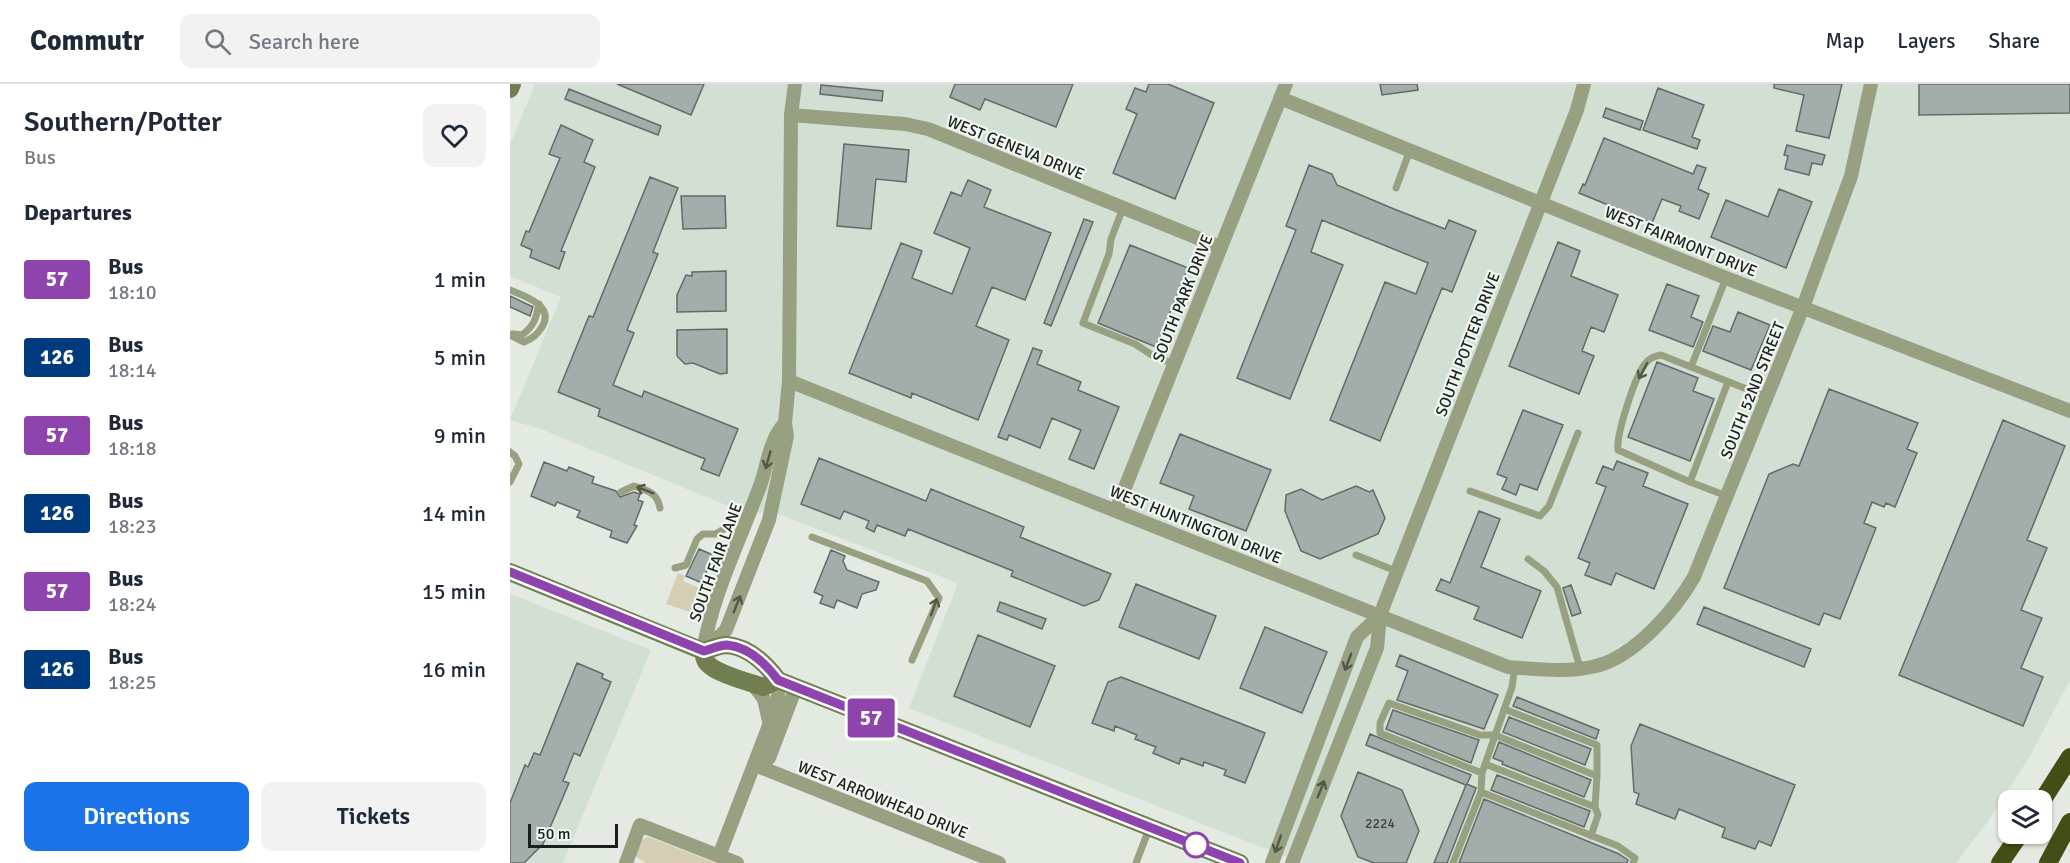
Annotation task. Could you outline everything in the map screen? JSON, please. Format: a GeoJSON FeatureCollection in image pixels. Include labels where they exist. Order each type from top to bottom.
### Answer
{"type":"FeatureCollection","features":[{"type":"Feature","properties":{"kind":"highway"},"geometry":{"type":"LineString","coordinates":[[2049,790],[2070,757]]}},
{"type":"Feature","properties":{"kind":"highway"},"geometry":{"type":"LineString","coordinates":[[2048,863],[2070,822]]}},
{"type":"Feature","properties":{"kind":"highway"},"geometry":{"type":"LineString","coordinates":[[2000,863],[2013,844]]}},
{"type":"Feature","properties":{"kind":"main road"},"geometry":{"type":"LineString","coordinates":[[510,89],[512,84]]}},
{"type":"Feature","properties":{"kind":"main road"},"geometry":{"type":"LineString","coordinates":[[510,572],[704,651],[728,645],[762,659],[778,680],[1240,863]]}},
{"type":"Feature","properties":{"kind":"main road"},"geometry":{"type":"LineString","coordinates":[[704,651],[704,659],[708,666],[763,687],[778,680]]}},
{"type":"Feature","properties":{"kind":"street","name":"SOUTH FAIR LANE"},"geometry":{"type":"LineString","coordinates":[[704,651],[726,630],[759,547],[784,457],[789,381],[791,115],[795,84]]}},
{"type":"Feature","properties":{"kind":"street","name":"SOUTH PARK DRIVE"},"geometry":{"type":"LineString","coordinates":[[1116,510],[1286,84]]}},
{"type":"Feature","properties":{"kind":"street","name":"SOUTH POTTER DRIVE"},"geometry":{"type":"LineString","coordinates":[[1293,863],[1377,648],[1380,615],[1396,571],[1577,110],[1584,84]]}},
{"type":"Feature","properties":{"kind":"street","name":"SOUTH 52ND STREET"},"geometry":{"type":"LineString","coordinates":[[1598,666],[1627,650],[1650,633],[1684,595],[1703,557],[1803,307],[1851,176],[1871,84]]}},
{"type":"Feature","properties":{"kind":"street","name":"WEST FAIRMONT DRIVE"},"geometry":{"type":"LineString","coordinates":[[1280,98],[1726,278],[2070,411]]}},
{"type":"Feature","properties":{"kind":"street","name":"WEST GENEVA DRIVE"},"geometry":{"type":"LineString","coordinates":[[791,115],[905,124],[928,129],[1220,247]]}},
{"type":"Feature","properties":{"kind":"street","name":"WEST HUNTINGTON DRIVE"},"geometry":{"type":"LineString","coordinates":[[789,381],[1515,667],[1551,670],[1598,666]]}},
{"type":"Feature","properties":{"kind":"street","name":"SOUTH FAIR LANE"},"geometry":{"type":"LineString","coordinates":[[704,651],[708,621],[761,482],[776,432],[785,423]]}},
{"type":"Feature","properties":{"kind":"street","name":"SOUTH POTTER DRIVE"},"geometry":{"type":"LineString","coordinates":[[1272,863],[1357,637],[1380,615]]}},
{"type":"Feature","properties":{"kind":"street"},"geometry":{"type":"LineString","coordinates":[[719,856],[778,702],[778,680]]}},
{"type":"Feature","properties":{"kind":"street"},"geometry":{"type":"LineString","coordinates":[[752,683],[764,699],[770,723]]}},
{"type":"Feature","properties":{"kind":"street"},"geometry":{"type":"LineString","coordinates":[[755,765],[769,758],[796,687]]}},
{"type":"Feature","properties":{"kind":"street","name":"WEST ARROWHEAD DRIVE"},"geometry":{"type":"LineString","coordinates":[[755,765],[999,863]]}},
{"type":"Feature","properties":{"kind":"street"},"geometry":{"type":"LineString","coordinates":[[626,863],[640,825],[737,863]]}},
{"type":"Feature","properties":{"kind":"lane"},"geometry":{"type":"LineString","coordinates":[[1396,188],[1410,150]]}},
{"type":"Feature","properties":{"kind":"lane"},"geometry":{"type":"LineString","coordinates":[[1123,208],[1111,239],[1109,254],[1083,323],[1136,344],[1152,356],[1174,364]]}},
{"type":"Feature","properties":{"kind":"lane"},"geometry":{"type":"LineString","coordinates":[[1691,367],[1726,278]]}},
{"type":"Feature","properties":{"kind":"lane"},"geometry":{"type":"LineString","coordinates":[[510,290],[539,304],[545,313],[546,320],[534,338],[524,342],[510,334]]}},
{"type":"Feature","properties":{"kind":"lane"},"geometry":{"type":"LineString","coordinates":[[1727,496],[1618,450],[1620,431],[1644,364],[1661,355],[1767,397]]}},
{"type":"Feature","properties":{"kind":"lane"},"geometry":{"type":"LineString","coordinates":[[1690,482],[1728,382]]}},
{"type":"Feature","properties":{"kind":"lane"},"geometry":{"type":"LineString","coordinates":[[1470,491],[1540,516],[1549,506],[1578,433]]}},
{"type":"Feature","properties":{"kind":"lane"},"geometry":{"type":"LineString","coordinates":[[510,452],[519,464],[510,482]]}},
{"type":"Feature","properties":{"kind":"lane"},"geometry":{"type":"LineString","coordinates":[[621,492],[634,486],[654,493],[658,497],[660,508]]}},
{"type":"Feature","properties":{"kind":"lane"},"geometry":{"type":"LineString","coordinates":[[675,568],[686,565],[697,539],[703,534],[716,534],[730,525]]}},
{"type":"Feature","properties":{"kind":"lane"},"geometry":{"type":"LineString","coordinates":[[812,537],[927,581],[939,598],[912,660]]}},
{"type":"Feature","properties":{"kind":"lane"},"geometry":{"type":"LineString","coordinates":[[1356,555],[1396,571]]}},
{"type":"Feature","properties":{"kind":"lane"},"geometry":{"type":"LineString","coordinates":[[1528,559],[1544,571],[1557,587],[1580,668]]}},
{"type":"Feature","properties":{"kind":"lane"},"geometry":{"type":"LineString","coordinates":[[1454,863],[1481,792],[1482,773],[1512,687],[1515,667]]}},
{"type":"Feature","properties":{"kind":"lane"},"geometry":{"type":"LineString","coordinates":[[1482,773],[1380,733],[1380,723],[1391,702],[1480,735],[1495,735],[1597,776]]}},
{"type":"Feature","properties":{"kind":"lane"},"geometry":{"type":"LineString","coordinates":[[1504,709],[1598,746],[1595,807],[1598,815],[1592,836]]}},
{"type":"Feature","properties":{"kind":"lane"},"geometry":{"type":"LineString","coordinates":[[1485,764],[1595,807]]}},
{"type":"Feature","properties":{"kind":"lane"},"geometry":{"type":"LineString","coordinates":[[1481,792],[1618,846],[1635,858],[1633,863]]}},
{"type":"Feature","properties":{"kind":"lane"},"geometry":{"type":"LineString","coordinates":[[1136,863],[1150,827]]}},
{"type":"Feature","properties":{"kind":"shaded area"},"geometry":{"type":"Polygon","coordinates":[[[535,84],[2070,84],[2070,680],[2030,756],[2008,790],[1998,790],[1998,806],[1956,863],[1302,863],[909,708],[958,583],[778,514],[743,512],[541,429],[510,420],[561,297],[510,276],[510,145],[535,84]]]}},
{"type":"Feature","properties":{"kind":"shaded area"},"geometry":{"type":"Polygon","coordinates":[[[678,573],[685,576],[683,581],[702,589],[708,574],[715,577],[699,615],[666,604],[678,573]]]}},
{"type":"Feature","properties":{"kind":"shaded area"},"geometry":{"type":"Polygon","coordinates":[[[510,594],[651,650],[563,863],[510,863],[510,594]]]}},
{"type":"Feature","properties":{"kind":"shaded area"},"geometry":{"type":"Polygon","coordinates":[[[647,837],[716,863],[646,863],[635,856],[641,841],[647,837]]]}},
{"type":"Feature","properties":{"kind":"building"},"geometry":{"type":"Polygon","coordinates":[[[617,84],[704,84],[691,115],[617,84]]]}},
{"type":"Feature","properties":{"kind":"building"},"geometry":{"type":"Polygon","coordinates":[[[955,84],[1073,84],[1056,127],[985,99],[980,110],[950,97],[955,84]]]}},
{"type":"Feature","properties":{"kind":"building"},"geometry":{"type":"Polygon","coordinates":[[[1149,84],[1168,84],[1214,103],[1175,199],[1113,173],[1137,114],[1126,109],[1135,88],[1146,92],[1149,84]]]}},
{"type":"Feature","properties":{"kind":"building"},"geometry":{"type":"Polygon","coordinates":[[[1380,84],[1417,84],[1418,90],[1382,95],[1380,84]]]}},
{"type":"Feature","properties":{"kind":"building"},"geometry":{"type":"Polygon","coordinates":[[[1774,84],[1842,84],[1829,138],[1796,131],[1804,95],[1774,88],[1774,84]]]}},
{"type":"Feature","properties":{"kind":"building"},"geometry":{"type":"Polygon","coordinates":[[[1919,84],[2070,84],[2070,113],[1919,115],[1919,84]]]}},
{"type":"Feature","properties":{"kind":"building"},"geometry":{"type":"Polygon","coordinates":[[[821,85],[883,91],[882,101],[820,94],[821,85]]]}},
{"type":"Feature","properties":{"kind":"building"},"geometry":{"type":"Polygon","coordinates":[[[1658,88],[1704,105],[1692,137],[1700,140],[1697,149],[1643,130],[1658,88]]]}},
{"type":"Feature","properties":{"kind":"building"},"geometry":{"type":"Polygon","coordinates":[[[569,89],[661,126],[658,135],[565,99],[569,89]]]}},
{"type":"Feature","properties":{"kind":"building"},"geometry":{"type":"Polygon","coordinates":[[[1606,108],[1643,121],[1640,130],[1603,117],[1606,108]]]}},
{"type":"Feature","properties":{"kind":"building"},"geometry":{"type":"Polygon","coordinates":[[[561,125],[593,140],[584,162],[595,167],[561,251],[565,252],[559,269],[530,257],[532,250],[521,245],[526,231],[529,232],[560,158],[549,154],[561,125]]]}},
{"type":"Feature","properties":{"kind":"building"},"geometry":{"type":"Polygon","coordinates":[[[1604,138],[1693,174],[1697,165],[1706,168],[1698,189],[1709,194],[1699,219],[1679,211],[1681,206],[1662,199],[1652,223],[1579,193],[1583,184],[1585,185],[1604,138]]]}},
{"type":"Feature","properties":{"kind":"building"},"geometry":{"type":"Polygon","coordinates":[[[844,144],[909,150],[906,182],[876,179],[871,229],[837,226],[844,144]]]}},
{"type":"Feature","properties":{"kind":"building"},"geometry":{"type":"Polygon","coordinates":[[[1787,145],[1825,155],[1822,165],[1812,163],[1809,175],[1785,169],[1788,156],[1784,155],[1787,145]]]}},
{"type":"Feature","properties":{"kind":"building"},"geometry":{"type":"Polygon","coordinates":[[[1309,165],[1332,174],[1337,185],[1394,209],[1445,229],[1449,220],[1476,231],[1452,292],[1442,288],[1380,441],[1330,420],[1385,282],[1416,294],[1428,263],[1322,220],[1311,252],[1343,265],[1290,399],[1237,378],[1296,230],[1286,226],[1309,165]]]}},
{"type":"Feature","properties":{"kind":"building"},"geometry":{"type":"Polygon","coordinates":[[[650,177],[678,188],[653,252],[658,254],[627,330],[634,333],[613,385],[642,397],[644,391],[738,429],[719,476],[701,469],[705,459],[598,416],[600,409],[558,392],[589,316],[593,317],[650,177]]]}},
{"type":"Feature","properties":{"kind":"building"},"geometry":{"type":"Polygon","coordinates":[[[968,180],[991,190],[984,207],[1051,233],[1025,300],[992,287],[976,326],[1009,340],[978,420],[912,393],[911,398],[849,373],[901,243],[922,251],[912,278],[952,294],[970,248],[934,233],[951,192],[961,196],[968,180]]]}},
{"type":"Feature","properties":{"kind":"building"},"geometry":{"type":"Polygon","coordinates":[[[1779,189],[1812,202],[1786,268],[1711,237],[1726,200],[1768,217],[1779,189]]]}},
{"type":"Feature","properties":{"kind":"building"},"geometry":{"type":"Polygon","coordinates":[[[681,196],[725,196],[726,228],[683,229],[681,196]]]}},
{"type":"Feature","properties":{"kind":"building"},"geometry":{"type":"Polygon","coordinates":[[[1084,219],[1093,222],[1051,326],[1044,323],[1084,219]]]}},
{"type":"Feature","properties":{"kind":"building"},"geometry":{"type":"Polygon","coordinates":[[[1558,242],[1580,251],[1571,276],[1618,295],[1604,332],[1591,327],[1582,351],[1594,356],[1579,394],[1509,366],[1558,242]]]}},
{"type":"Feature","properties":{"kind":"building"},"geometry":{"type":"Polygon","coordinates":[[[1130,245],[1188,268],[1156,347],[1098,323],[1130,245]]]}},
{"type":"Feature","properties":{"kind":"building"},"geometry":{"type":"Polygon","coordinates":[[[726,271],[726,311],[677,312],[677,295],[686,275],[692,276],[692,272],[726,271]]]}},
{"type":"Feature","properties":{"kind":"building"},"geometry":{"type":"Polygon","coordinates":[[[1667,284],[1699,296],[1691,317],[1703,322],[1693,347],[1649,330],[1667,284]]]}},
{"type":"Feature","properties":{"kind":"building"},"geometry":{"type":"Polygon","coordinates":[[[510,296],[533,307],[530,316],[510,307],[510,296]]]}},
{"type":"Feature","properties":{"kind":"building"},"geometry":{"type":"Polygon","coordinates":[[[1738,312],[1770,325],[1751,370],[1703,351],[1713,326],[1730,332],[1738,312]]]}},
{"type":"Feature","properties":{"kind":"building"},"geometry":{"type":"Polygon","coordinates":[[[727,329],[727,373],[720,374],[693,363],[685,364],[677,356],[677,330],[727,329]]]}},
{"type":"Feature","properties":{"kind":"building"},"geometry":{"type":"Polygon","coordinates":[[[1033,348],[1042,351],[1037,364],[1081,382],[1078,390],[1119,407],[1094,469],[1069,459],[1081,430],[1052,418],[1040,448],[1009,435],[1007,440],[998,437],[1033,348]]]}},
{"type":"Feature","properties":{"kind":"building"},"geometry":{"type":"Polygon","coordinates":[[[1657,362],[1698,378],[1693,391],[1714,399],[1690,461],[1628,437],[1657,362]]]}},
{"type":"Feature","properties":{"kind":"building"},"geometry":{"type":"Polygon","coordinates":[[[1829,389],[1918,423],[1907,449],[1917,453],[1895,507],[1886,503],[1884,507],[1872,502],[1864,523],[1876,528],[1840,619],[1824,613],[1819,625],[1724,588],[1769,474],[1793,464],[1799,466],[1829,389]]]}},
{"type":"Feature","properties":{"kind":"building"},"geometry":{"type":"Polygon","coordinates":[[[1523,410],[1563,425],[1537,490],[1520,484],[1516,495],[1502,489],[1507,478],[1497,474],[1523,410]]]}},
{"type":"Feature","properties":{"kind":"building"},"geometry":{"type":"Polygon","coordinates":[[[2003,420],[2065,446],[2027,540],[2047,548],[2021,610],[2042,618],[2021,668],[2043,677],[2023,726],[1899,675],[2003,420]]]}},
{"type":"Feature","properties":{"kind":"building"},"geometry":{"type":"Polygon","coordinates":[[[1180,434],[1271,470],[1246,531],[1189,509],[1194,496],[1160,483],[1180,434]]]}},
{"type":"Feature","properties":{"kind":"building"},"geometry":{"type":"Polygon","coordinates":[[[819,458],[926,501],[931,489],[1024,527],[1020,537],[1111,574],[1099,600],[1084,606],[1011,576],[1013,571],[908,529],[905,536],[877,525],[874,532],[866,528],[869,521],[844,511],[840,519],[801,504],[819,458]]]}},
{"type":"Feature","properties":{"kind":"building"},"geometry":{"type":"Polygon","coordinates":[[[1617,461],[1648,473],[1643,486],[1688,504],[1654,589],[1616,573],[1611,585],[1585,575],[1590,563],[1578,558],[1606,487],[1596,483],[1603,466],[1613,470],[1617,461]]]}},
{"type":"Feature","properties":{"kind":"building"},"geometry":{"type":"Polygon","coordinates":[[[544,462],[567,471],[569,467],[594,477],[592,483],[616,491],[620,497],[634,492],[640,494],[638,500],[643,502],[634,525],[637,526],[627,543],[610,537],[612,531],[577,517],[580,511],[557,502],[555,506],[531,496],[544,462]]]}},
{"type":"Feature","properties":{"kind":"building"},"geometry":{"type":"Polygon","coordinates":[[[1356,486],[1369,492],[1373,490],[1385,518],[1378,534],[1320,559],[1301,551],[1285,511],[1286,495],[1301,489],[1322,500],[1356,486]]]}},
{"type":"Feature","properties":{"kind":"building"},"geometry":{"type":"Polygon","coordinates":[[[1479,511],[1500,519],[1481,567],[1541,591],[1522,638],[1474,619],[1479,607],[1436,590],[1441,579],[1450,583],[1479,511]]]}},
{"type":"Feature","properties":{"kind":"building"},"geometry":{"type":"Polygon","coordinates":[[[699,549],[713,555],[702,583],[686,576],[699,549]]]}},
{"type":"Feature","properties":{"kind":"building"},"geometry":{"type":"Polygon","coordinates":[[[831,550],[845,556],[843,561],[847,570],[879,582],[876,590],[862,594],[857,608],[837,600],[834,608],[820,603],[823,596],[814,592],[831,550]]]}},
{"type":"Feature","properties":{"kind":"building"},"geometry":{"type":"Polygon","coordinates":[[[1136,584],[1216,616],[1199,659],[1119,627],[1136,584]]]}},
{"type":"Feature","properties":{"kind":"building"},"geometry":{"type":"Polygon","coordinates":[[[1571,585],[1581,613],[1572,616],[1563,588],[1571,585]]]}},
{"type":"Feature","properties":{"kind":"building"},"geometry":{"type":"Polygon","coordinates":[[[1000,602],[1046,619],[1042,629],[997,611],[1000,602]]]}},
{"type":"Feature","properties":{"kind":"building"},"geometry":{"type":"Polygon","coordinates":[[[1704,607],[1811,649],[1804,667],[1697,624],[1704,607]]]}},
{"type":"Feature","properties":{"kind":"building"},"geometry":{"type":"Polygon","coordinates":[[[1265,627],[1327,652],[1302,713],[1240,688],[1265,627]]]}},
{"type":"Feature","properties":{"kind":"building"},"geometry":{"type":"Polygon","coordinates":[[[978,635],[1055,666],[1030,727],[954,696],[978,635]]]}},
{"type":"Feature","properties":{"kind":"building"},"geometry":{"type":"Polygon","coordinates":[[[1400,655],[1498,695],[1484,729],[1397,700],[1408,671],[1396,666],[1400,655]]]}},
{"type":"Feature","properties":{"kind":"building"},"geometry":{"type":"Polygon","coordinates":[[[577,663],[603,674],[602,678],[611,682],[580,756],[574,753],[563,781],[569,783],[543,844],[524,863],[510,863],[510,803],[525,765],[528,767],[534,753],[540,755],[577,663]]]}},
{"type":"Feature","properties":{"kind":"building"},"geometry":{"type":"Polygon","coordinates":[[[1121,677],[1265,733],[1245,783],[1224,775],[1226,770],[1204,762],[1203,766],[1181,758],[1179,764],[1153,753],[1156,747],[1135,739],[1137,735],[1115,726],[1114,731],[1092,723],[1108,682],[1121,677]]]}},
{"type":"Feature","properties":{"kind":"building"},"geometry":{"type":"Polygon","coordinates":[[[1517,697],[1599,730],[1596,739],[1513,706],[1517,697]]]}},
{"type":"Feature","properties":{"kind":"building"},"geometry":{"type":"Polygon","coordinates":[[[1393,710],[1479,740],[1471,763],[1386,729],[1393,710]]]}},
{"type":"Feature","properties":{"kind":"building"},"geometry":{"type":"Polygon","coordinates":[[[1509,717],[1591,749],[1585,765],[1503,732],[1509,717]]]}},
{"type":"Feature","properties":{"kind":"building"},"geometry":{"type":"Polygon","coordinates":[[[1640,724],[1795,785],[1771,846],[1759,841],[1755,849],[1722,837],[1725,828],[1679,809],[1675,819],[1636,804],[1639,794],[1634,792],[1631,746],[1640,724]]]}},
{"type":"Feature","properties":{"kind":"building"},"geometry":{"type":"Polygon","coordinates":[[[1370,734],[1471,775],[1467,784],[1476,788],[1447,863],[1434,863],[1466,785],[1366,745],[1370,734]]]}},
{"type":"Feature","properties":{"kind":"building"},"geometry":{"type":"Polygon","coordinates":[[[1499,742],[1591,780],[1584,797],[1502,764],[1503,762],[1493,758],[1499,742]]]}},
{"type":"Feature","properties":{"kind":"building"},"geometry":{"type":"Polygon","coordinates":[[[1358,772],[1402,790],[1419,831],[1406,863],[1374,863],[1358,857],[1341,816],[1358,772]]]}},
{"type":"Feature","properties":{"kind":"building"},"geometry":{"type":"Polygon","coordinates":[[[1497,775],[1590,811],[1584,827],[1491,790],[1497,775]]]}},
{"type":"Feature","properties":{"kind":"building"},"geometry":{"type":"Polygon","coordinates":[[[1484,799],[1619,854],[1628,860],[1627,863],[1459,863],[1484,799]]]}},
{"type":"Feature","properties":{"kind":"bus line","name":"57"},"geometry":{"type":"LineString","coordinates":[[510,572],[704,651],[728,645],[762,659],[778,680],[1240,863]]}}]}
